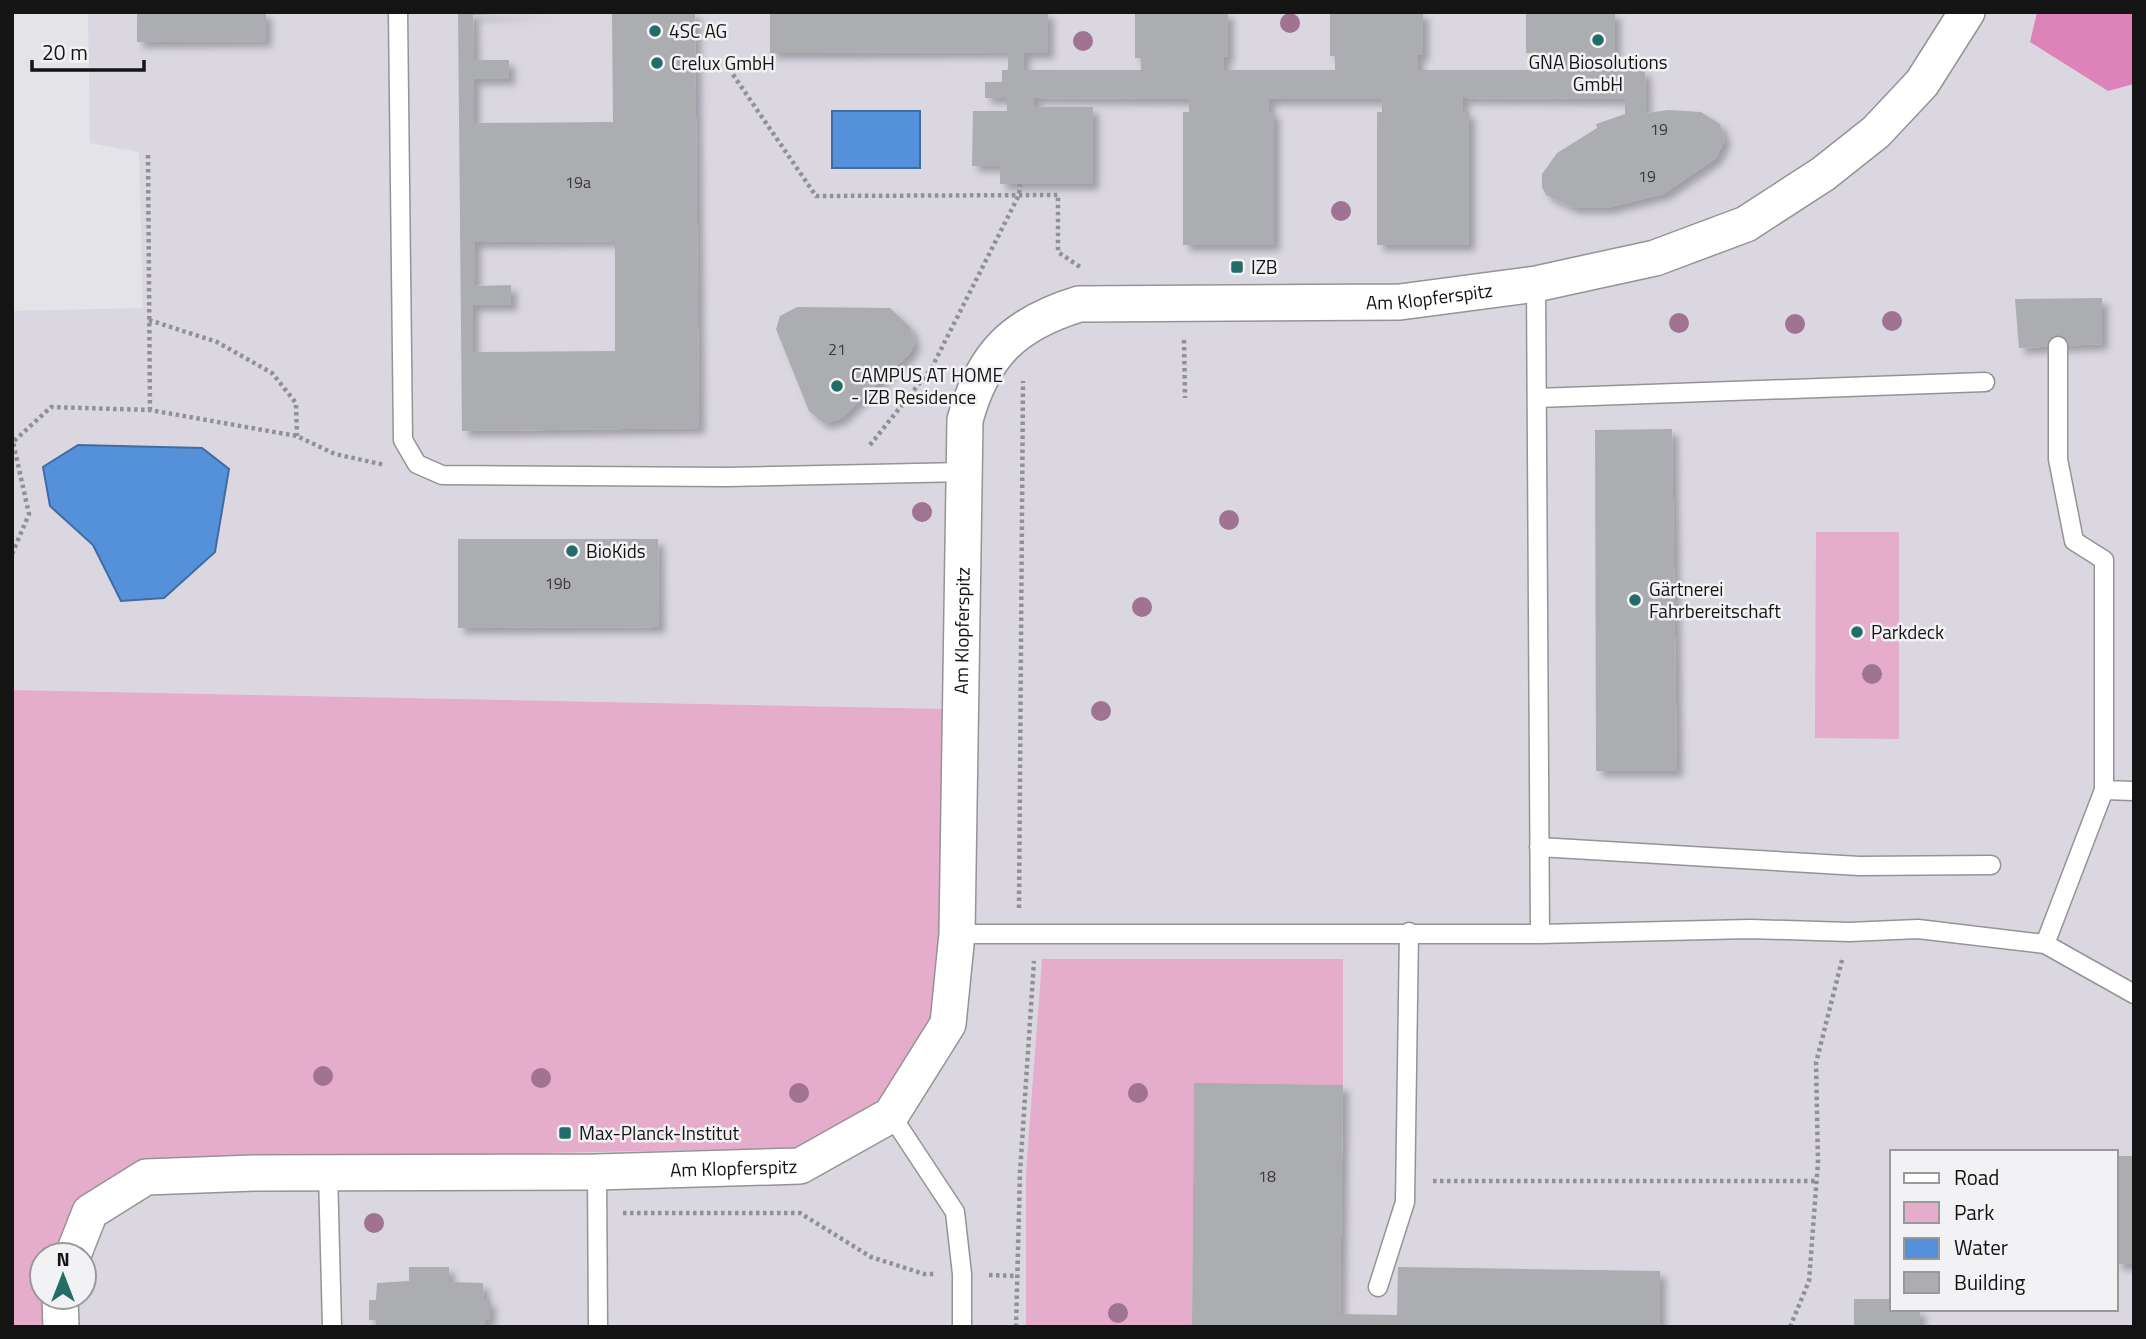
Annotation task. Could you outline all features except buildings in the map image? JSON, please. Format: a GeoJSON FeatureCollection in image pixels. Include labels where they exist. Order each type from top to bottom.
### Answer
{"type":"FeatureCollection","features":[{"type":"Feature","properties":{"kind":"street","name":"Am Klopferspitz"},"geometry":{"type":"LineString","coordinates":[[79,1241],[90,1212],[146,1177],[328,1172],[597,1172],[800,1166],[891,1115],[948,1024],[957,934],[965,420],[974,388],[993,355],[1017,331],[1046,314],[1079,304],[1400,302],[1536,284],[1654,258],[1746,224],[1823,174],[1875,132],[1922,83],[1968,12]]}},
{"type":"Feature","properties":{"kind":"lane"},"geometry":{"type":"LineString","coordinates":[[398,12],[403,440],[417,464],[442,475],[843,475],[965,472]]}},
{"type":"Feature","properties":{"kind":"lane"},"geometry":{"type":"LineString","coordinates":[[1536,284],[1540,934]]}},
{"type":"Feature","properties":{"kind":"lane"},"geometry":{"type":"LineString","coordinates":[[2045,944],[2105,790],[2104,560],[2074,541],[2057,459],[2057,346]]}},
{"type":"Feature","properties":{"kind":"lane"},"geometry":{"type":"LineString","coordinates":[[1537,398],[1985,382]]}},
{"type":"Feature","properties":{"kind":"lane"},"geometry":{"type":"LineString","coordinates":[[2105,790],[2134,790]]}},
{"type":"Feature","properties":{"kind":"lane"},"geometry":{"type":"LineString","coordinates":[[1539,847],[1859,866],[1991,865]]}},
{"type":"Feature","properties":{"kind":"lane"},"geometry":{"type":"LineString","coordinates":[[957,934],[1540,934],[1750,929],[1849,932],[1918,929],[2045,944],[2134,994]]}},
{"type":"Feature","properties":{"kind":"lane"},"geometry":{"type":"LineString","coordinates":[[1378,1287],[1405,1202],[1409,932]]}},
{"type":"Feature","properties":{"kind":"lane"},"geometry":{"type":"LineString","coordinates":[[891,1115],[955,1212],[962,1274],[962,1327]]}},
{"type":"Feature","properties":{"kind":"lane"},"geometry":{"type":"LineString","coordinates":[[328,1172],[332,1327]]}},
{"type":"Feature","properties":{"kind":"lane"},"geometry":{"type":"LineString","coordinates":[[597,1172],[598,1327]]}},
{"type":"Feature","properties":{"kind":"path"},"geometry":{"type":"LineString","coordinates":[[725,63],[816,195],[1058,195],[1058,252],[1086,272]]}},
{"type":"Feature","properties":{"kind":"path"},"geometry":{"type":"LineString","coordinates":[[149,155],[150,410]]}},
{"type":"Feature","properties":{"kind":"path"},"geometry":{"type":"LineString","coordinates":[[843,475],[931,369],[1019,195],[1020,184]]}},
{"type":"Feature","properties":{"kind":"path"},"geometry":{"type":"LineString","coordinates":[[149,320],[218,342],[272,373],[296,403],[297,436]]}},
{"type":"Feature","properties":{"kind":"path"},"geometry":{"type":"LineString","coordinates":[[1179,331],[1185,342],[1185,398]]}},
{"type":"Feature","properties":{"kind":"path"},"geometry":{"type":"LineString","coordinates":[[1016,1327],[1016,1276],[1034,958],[1018,933],[1023,379]]}},
{"type":"Feature","properties":{"kind":"path"},"geometry":{"type":"LineString","coordinates":[[12,554],[29,514],[13,442],[51,407],[150,410],[297,436],[335,454],[387,466],[417,464]]}},
{"type":"Feature","properties":{"kind":"path"},"geometry":{"type":"LineString","coordinates":[[1790,1327],[1810,1281],[1817,1181],[1816,1063],[1849,932]]}},
{"type":"Feature","properties":{"kind":"path"},"geometry":{"type":"LineString","coordinates":[[1405,1181],[1817,1181]]}},
{"type":"Feature","properties":{"kind":"path"},"geometry":{"type":"LineString","coordinates":[[598,1213],[800,1213],[871,1257],[924,1274],[1016,1276]]}},
{"type":"Feature","properties":{"kind":"shaded area"},"geometry":{"type":"Polygon","coordinates":[[[88,12],[2037,12],[2030,42],[2108,91],[2134,84],[2134,1327],[48,1327],[49,1311],[98,1311],[98,1241],[82,1241],[78,1203],[139,1161],[804,1148],[948,709],[12,690],[12,311],[143,308],[139,152],[90,143],[88,12]]]}},
{"type":"Feature","properties":{"kind":"shaded area"},"geometry":{"type":"Polygon","coordinates":[[[2037,12],[2134,12],[2134,84],[2108,91],[2030,42],[2037,12]]]}},
{"type":"Feature","properties":{"kind":"green space"},"geometry":{"type":"Polygon","coordinates":[[[1816,532],[1899,532],[1899,739],[1815,738],[1816,532]]]}},
{"type":"Feature","properties":{"kind":"green space"},"geometry":{"type":"Polygon","coordinates":[[[12,690],[949,709],[936,1019],[879,1106],[804,1148],[139,1161],[78,1203],[66,1241],[28,1241],[28,1311],[49,1311],[48,1327],[12,1327],[12,690]]]}},
{"type":"Feature","properties":{"kind":"green space"},"geometry":{"type":"Polygon","coordinates":[[[1042,959],[1343,959],[1343,1085],[1194,1084],[1192,1327],[1026,1327],[1026,1173],[1042,959]]]}},
{"type":"Feature","properties":{"kind":"water"},"geometry":{"type":"Polygon","coordinates":[[[832,111],[920,111],[920,168],[832,168],[832,111]]]}},
{"type":"Feature","properties":{"kind":"water"},"geometry":{"type":"Polygon","coordinates":[[[78,445],[202,448],[229,469],[215,552],[164,598],[121,601],[93,545],[50,506],[43,467],[78,445]]]}},
{"type":"Feature","properties":{"kind":"place","name":"4SC AG"},"geometry":{"type":"Point","coordinates":[655,31]}},
{"type":"Feature","properties":{"kind":"place","name":"GNA Biosolutions GmbH"},"geometry":{"type":"Point","coordinates":[1598,40]}},
{"type":"Feature","properties":{"kind":"place","name":"Crelux GmbH"},"geometry":{"type":"Point","coordinates":[657,63]}},
{"type":"Feature","properties":{"kind":"place","name":"IZB"},"geometry":{"type":"Point","coordinates":[1237,267]}},
{"type":"Feature","properties":{"kind":"place","name":"CAMPUS AT HOME - IZB Residence"},"geometry":{"type":"Point","coordinates":[837,386]}},
{"type":"Feature","properties":{"kind":"place","name":"BioKids"},"geometry":{"type":"Point","coordinates":[572,551]}},
{"type":"Feature","properties":{"kind":"place","name":"Gärtnerei Fahrbereitschaft"},"geometry":{"type":"Point","coordinates":[1635,600]}},
{"type":"Feature","properties":{"kind":"place","name":"Parkdeck"},"geometry":{"type":"Point","coordinates":[1857,632]}},
{"type":"Feature","properties":{"kind":"place","name":"Max-Planck-Institut"},"geometry":{"type":"Point","coordinates":[565,1133]}}]}
